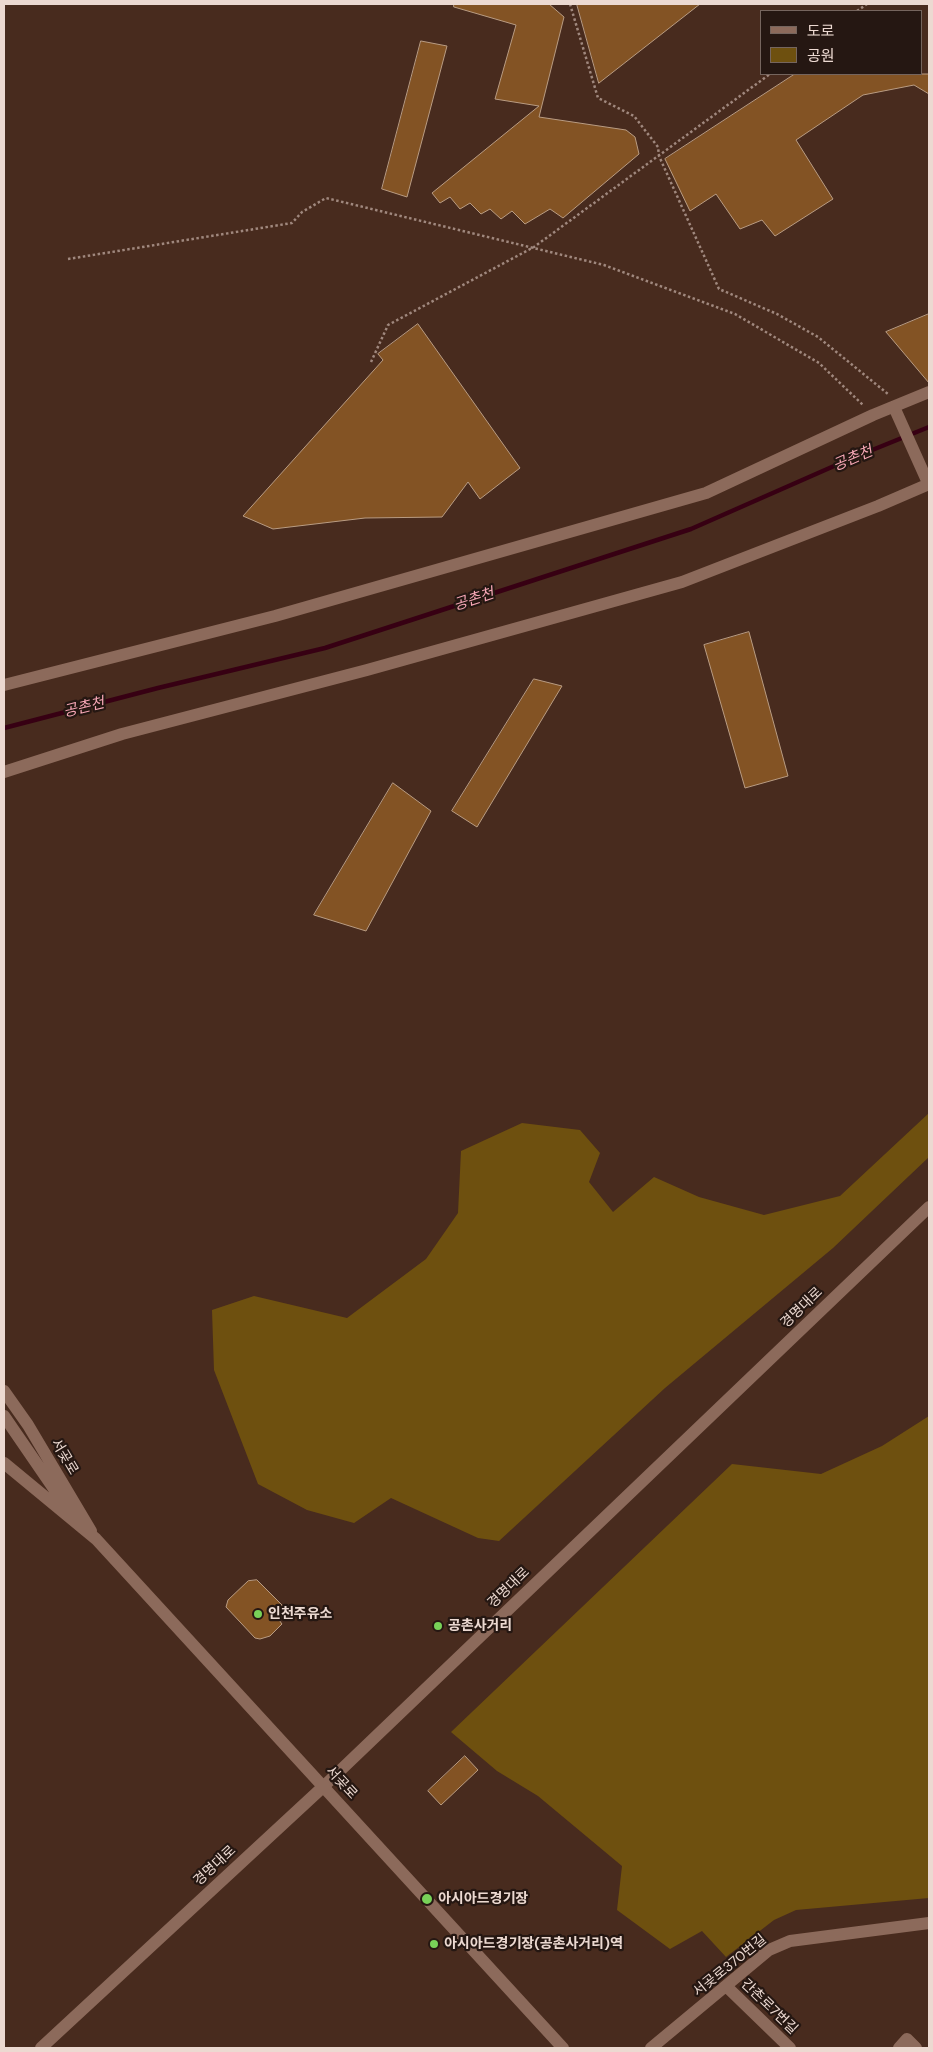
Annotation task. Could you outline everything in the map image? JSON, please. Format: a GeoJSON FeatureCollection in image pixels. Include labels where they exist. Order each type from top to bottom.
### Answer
{"type":"FeatureCollection","features":[{"type":"Feature","properties":{"kind":"street"},"geometry":{"type":"LineString","coordinates":[[4,685],[275,616],[706,493],[873,415],[897,412],[929,392]]}},
{"type":"Feature","properties":{"kind":"street"},"geometry":{"type":"LineString","coordinates":[[4,772],[122,734],[368,670],[682,582],[928,482],[897,412]]}},
{"type":"Feature","properties":{"kind":"street","name":"경명대로"},"geometry":{"type":"LineString","coordinates":[[41,2048],[324,1786],[929,1207]]}},
{"type":"Feature","properties":{"kind":"street","name":"서곶로"},"geometry":{"type":"LineString","coordinates":[[4,1391],[28,1424],[96,1539]]}},
{"type":"Feature","properties":{"kind":"street","name":"서곶로"},"geometry":{"type":"LineString","coordinates":[[4,1416],[79,1525]]}},
{"type":"Feature","properties":{"kind":"street","name":"서곶로"},"geometry":{"type":"LineString","coordinates":[[4,1463],[96,1539],[563,2048]]}},
{"type":"Feature","properties":{"kind":"street","name":"서곶로370번길"},"geometry":{"type":"LineString","coordinates":[[651,2048],[770,1950],[790,1941],[929,1924]]}},
{"type":"Feature","properties":{"kind":"street","name":"간촌로7번길"},"geometry":{"type":"LineString","coordinates":[[727,1987],[790,2048]]}},
{"type":"Feature","properties":{"kind":"path"},"geometry":{"type":"LineString","coordinates":[[570,4],[598,98],[634,116],[658,147],[660,156],[719,289],[777,314],[818,337],[890,395],[897,412]]}},
{"type":"Feature","properties":{"kind":"path"},"geometry":{"type":"LineString","coordinates":[[371,362],[388,325],[534,247],[769,75]]}},
{"type":"Feature","properties":{"kind":"path"},"geometry":{"type":"LineString","coordinates":[[68,259],[292,223],[302,212],[326,198],[604,265],[735,314],[820,363],[873,415]]}},
{"type":"Feature","properties":{"kind":"green space"},"geometry":{"type":"Polygon","coordinates":[[[929,1113],[929,1157],[833,1248],[665,1388],[499,1541],[478,1538],[391,1498],[354,1523],[307,1510],[258,1484],[214,1370],[212,1310],[254,1296],[347,1318],[426,1259],[458,1213],[461,1151],[522,1123],[580,1130],[600,1153],[589,1182],[613,1212],[654,1177],[699,1197],[764,1215],[840,1196],[929,1113]]]}},
{"type":"Feature","properties":{"kind":"green space"},"geometry":{"type":"Polygon","coordinates":[[[929,1416],[929,1898],[796,1910],[774,1920],[726,1957],[702,1931],[670,1949],[617,1910],[622,1866],[538,1796],[497,1771],[451,1732],[732,1464],[821,1474],[882,1446],[929,1416]]]}},
{"type":"Feature","properties":{"kind":"building"},"geometry":{"type":"Polygon","coordinates":[[[454,4],[549,4],[564,17],[539,117],[626,130],[635,137],[639,154],[563,218],[550,209],[525,224],[512,211],[501,219],[490,209],[481,214],[470,203],[460,209],[450,197],[440,203],[432,193],[539,106],[495,99],[516,25],[454,7],[454,4]]]}},
{"type":"Feature","properties":{"kind":"building"},"geometry":{"type":"Polygon","coordinates":[[[577,4],[700,4],[599,83],[577,4]]]}},
{"type":"Feature","properties":{"kind":"building"},"geometry":{"type":"Polygon","coordinates":[[[421,41],[447,46],[407,197],[382,189],[421,41]]]}},
{"type":"Feature","properties":{"kind":"building"},"geometry":{"type":"Polygon","coordinates":[[[929,74],[929,94],[914,85],[863,95],[796,140],[833,199],[775,236],[762,220],[740,229],[716,194],[690,211],[665,159],[793,75],[929,74]]]}},
{"type":"Feature","properties":{"kind":"building"},"geometry":{"type":"Polygon","coordinates":[[[929,314],[929,383],[886,332],[929,314]]]}},
{"type":"Feature","properties":{"kind":"building"},"geometry":{"type":"Polygon","coordinates":[[[418,324],[520,468],[480,499],[468,482],[442,517],[365,518],[273,529],[243,516],[383,360],[378,354],[418,324]]]}},
{"type":"Feature","properties":{"kind":"building"},"geometry":{"type":"Polygon","coordinates":[[[749,632],[788,776],[745,788],[704,645],[749,632]]]}},
{"type":"Feature","properties":{"kind":"building"},"geometry":{"type":"Polygon","coordinates":[[[534,679],[562,686],[477,827],[452,811],[534,679]]]}},
{"type":"Feature","properties":{"kind":"building"},"geometry":{"type":"Polygon","coordinates":[[[393,783],[431,811],[366,931],[314,915],[393,783]]]}},
{"type":"Feature","properties":{"kind":"building"},"geometry":{"type":"Polygon","coordinates":[[[257,1580],[282,1605],[282,1618],[279,1620],[282,1624],[270,1636],[260,1639],[255,1638],[226,1607],[228,1600],[248,1581],[257,1580]]]}},
{"type":"Feature","properties":{"kind":"building"},"geometry":{"type":"Polygon","coordinates":[[[465,1756],[478,1770],[441,1805],[428,1791],[465,1756]]]}},
{"type":"Feature","properties":{"kind":"waterway","name":"공촌천"},"geometry":{"type":"LineString","coordinates":[[4,728],[158,688],[325,648],[691,529],[850,459],[929,427]]}},
{"type":"Feature","properties":{"kind":"place","name":"인천주유소"},"geometry":{"type":"Point","coordinates":[258,1614]}},
{"type":"Feature","properties":{"kind":"place","name":"공촌사거리"},"geometry":{"type":"Point","coordinates":[438,1626]}},
{"type":"Feature","properties":{"kind":"place","name":"아시아드경기장"},"geometry":{"type":"Point","coordinates":[427,1899]}},
{"type":"Feature","properties":{"kind":"place","name":"아시아드경기장(공촌사거리)역"},"geometry":{"type":"Point","coordinates":[434,1944]}}]}
